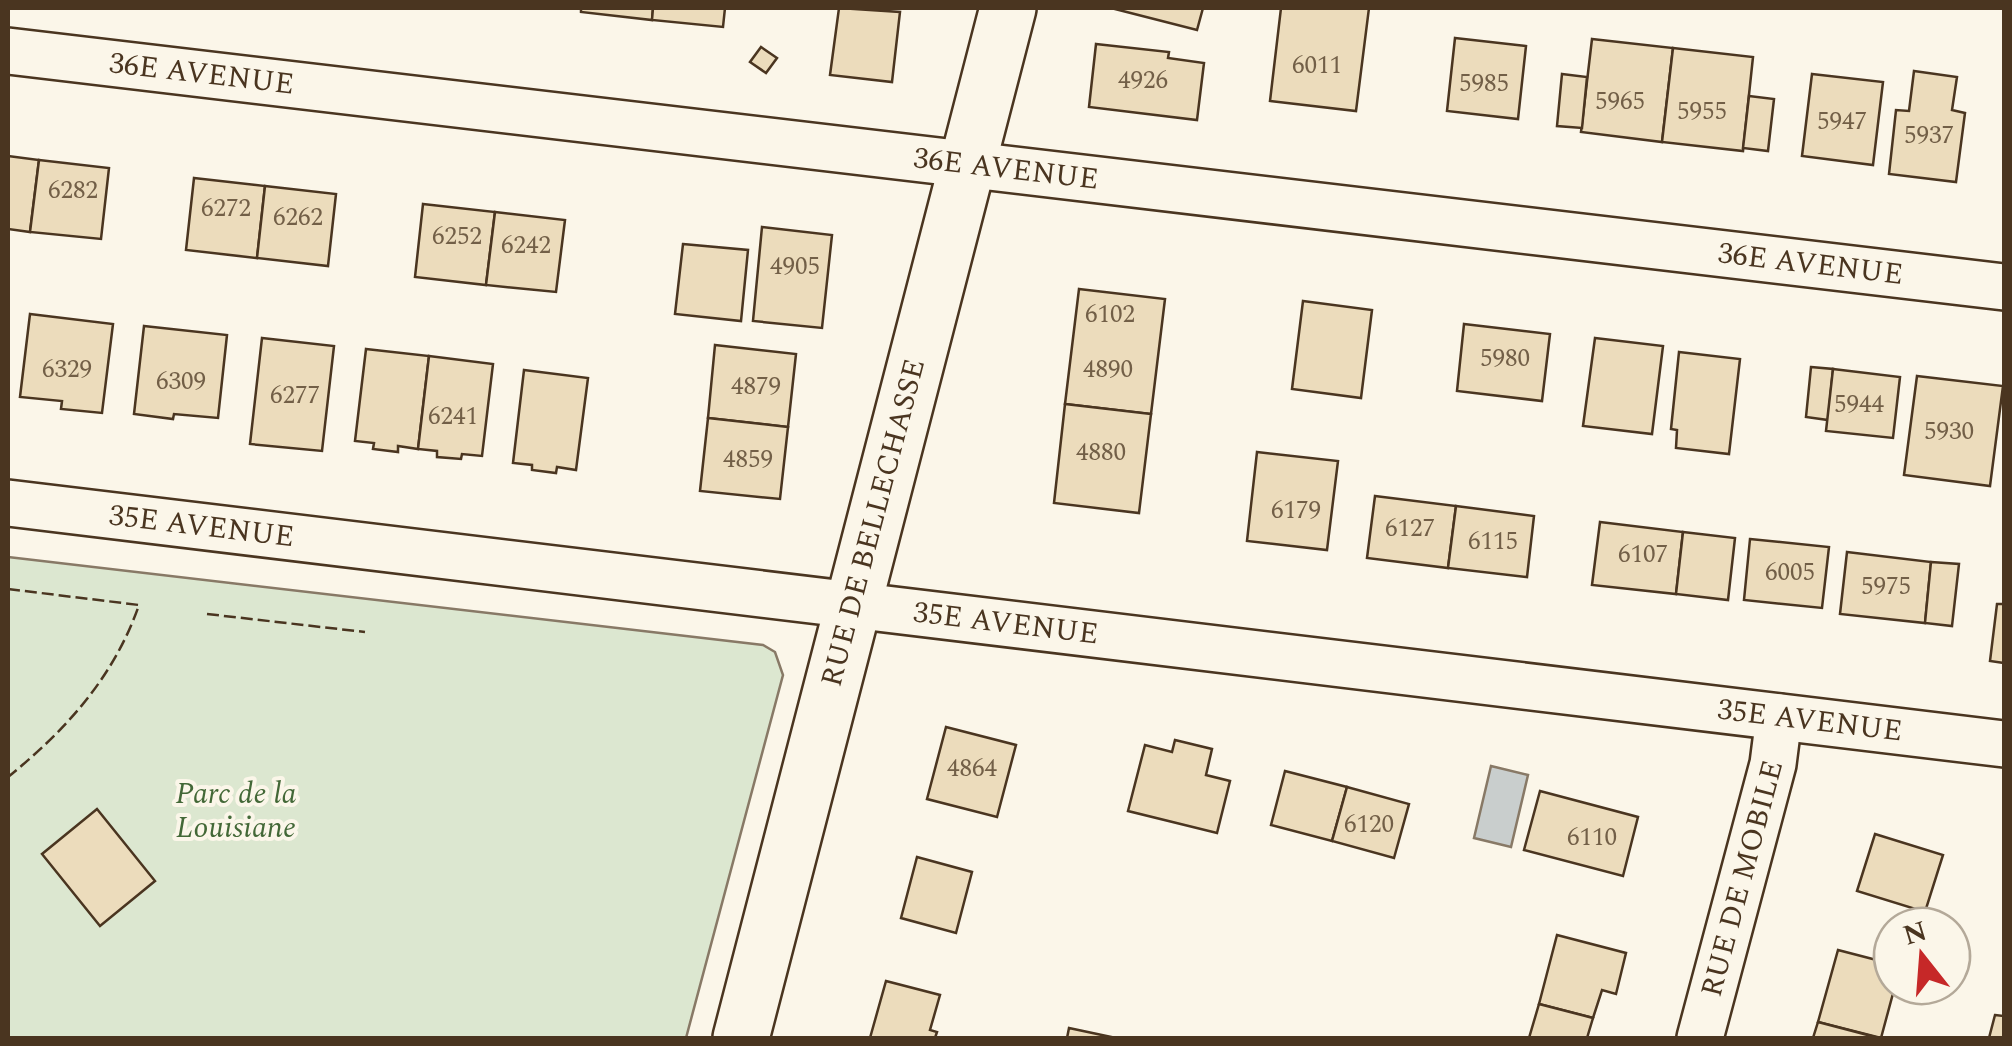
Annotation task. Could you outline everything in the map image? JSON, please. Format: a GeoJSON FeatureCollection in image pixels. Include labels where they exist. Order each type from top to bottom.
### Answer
{"type":"FeatureCollection","features":[{"type":"Feature","properties":{"kind":"street","name":"RUE DE BELLECHASSE"},"geometry":{"type":"LineString","coordinates":[[741,1038],[1008,8]]}},
{"type":"Feature","properties":{"kind":"street","name":"36E AVENUE"},"geometry":{"type":"LineString","coordinates":[[8,50],[2004,287]]}},
{"type":"Feature","properties":{"kind":"street","name":"35E AVENUE"},"geometry":{"type":"LineString","coordinates":[[8,503],[2004,744]]}},
{"type":"Feature","properties":{"kind":"street","name":"RUE DE MOBILE"},"geometry":{"type":"LineString","coordinates":[[1700,1038],[1773,764],[1778,717]]}},
{"type":"Feature","properties":{"kind":"green space","name":"Parc de la Louisiane"},"geometry":{"type":"Polygon","coordinates":[[[8,557],[763,645],[775,652],[783,675],[686,1038],[8,1038],[8,557]]]}},
{"type":"Feature","properties":{"kind":"shaded area"},"geometry":{"type":"Polygon","coordinates":[[[1491,766],[1528,775],[1511,847],[1474,838],[1491,766]]]}},
{"type":"Feature","properties":{"kind":"building"},"geometry":{"type":"Polygon","coordinates":[[[581,8],[653,8],[652,20],[581,12],[581,8]]]}},
{"type":"Feature","properties":{"kind":"building"},"geometry":{"type":"Polygon","coordinates":[[[653,8],[725,8],[723,27],[652,20],[653,8]]]}},
{"type":"Feature","properties":{"kind":"building"},"geometry":{"type":"Polygon","coordinates":[[[839,8],[900,12],[892,82],[830,75],[839,8]]]}},
{"type":"Feature","properties":{"kind":"building"},"geometry":{"type":"Polygon","coordinates":[[[1111,8],[1203,8],[1197,30],[1111,8]]]}},
{"type":"Feature","properties":{"kind":"building"},"geometry":{"type":"Polygon","coordinates":[[[1281,8],[1369,8],[1356,111],[1270,101],[1281,8]]]}},
{"type":"Feature","properties":{"kind":"building"},"geometry":{"type":"Polygon","coordinates":[[[1455,38],[1526,46],[1518,119],[1447,111],[1455,38]]]}},
{"type":"Feature","properties":{"kind":"building"},"geometry":{"type":"Polygon","coordinates":[[[1592,39],[1673,48],[1662,142],[1581,132],[1592,39]]]}},
{"type":"Feature","properties":{"kind":"building"},"geometry":{"type":"Polygon","coordinates":[[[1096,44],[1169,52],[1168,58],[1204,63],[1197,120],[1089,107],[1096,44]]]}},
{"type":"Feature","properties":{"kind":"building"},"geometry":{"type":"Polygon","coordinates":[[[761,47],[777,58],[766,73],[750,62],[761,47]]]}},
{"type":"Feature","properties":{"kind":"building"},"geometry":{"type":"Polygon","coordinates":[[[1673,48],[1753,57],[1743,151],[1662,142],[1673,48]]]}},
{"type":"Feature","properties":{"kind":"building"},"geometry":{"type":"Polygon","coordinates":[[[1914,71],[1957,77],[1952,110],[1965,113],[1956,182],[1889,174],[1896,110],[1909,111],[1914,71]]]}},
{"type":"Feature","properties":{"kind":"building"},"geometry":{"type":"Polygon","coordinates":[[[1562,74],[1587,77],[1582,128],[1557,126],[1562,74]]]}},
{"type":"Feature","properties":{"kind":"building"},"geometry":{"type":"Polygon","coordinates":[[[1812,74],[1883,82],[1873,165],[1802,156],[1812,74]]]}},
{"type":"Feature","properties":{"kind":"building"},"geometry":{"type":"Polygon","coordinates":[[[1749,96],[1774,99],[1768,151],[1743,148],[1749,96]]]}},
{"type":"Feature","properties":{"kind":"building"},"geometry":{"type":"Polygon","coordinates":[[[8,156],[39,160],[30,232],[8,229],[8,156]]]}},
{"type":"Feature","properties":{"kind":"building"},"geometry":{"type":"Polygon","coordinates":[[[39,160],[109,168],[101,239],[30,232],[39,160]]]}},
{"type":"Feature","properties":{"kind":"building"},"geometry":{"type":"Polygon","coordinates":[[[194,178],[265,186],[257,258],[186,250],[194,178]]]}},
{"type":"Feature","properties":{"kind":"building"},"geometry":{"type":"Polygon","coordinates":[[[265,186],[336,194],[328,266],[257,258],[265,186]]]}},
{"type":"Feature","properties":{"kind":"building"},"geometry":{"type":"Polygon","coordinates":[[[423,204],[495,212],[486,285],[415,277],[423,204]]]}},
{"type":"Feature","properties":{"kind":"building"},"geometry":{"type":"Polygon","coordinates":[[[495,212],[565,220],[556,292],[486,285],[495,212]]]}},
{"type":"Feature","properties":{"kind":"building"},"geometry":{"type":"Polygon","coordinates":[[[762,227],[832,235],[822,328],[753,321],[762,227]]]}},
{"type":"Feature","properties":{"kind":"building"},"geometry":{"type":"Polygon","coordinates":[[[683,244],[748,250],[741,321],[675,314],[683,244]]]}},
{"type":"Feature","properties":{"kind":"building"},"geometry":{"type":"Polygon","coordinates":[[[1079,289],[1165,299],[1151,414],[1065,404],[1079,289]]]}},
{"type":"Feature","properties":{"kind":"building"},"geometry":{"type":"Polygon","coordinates":[[[1303,301],[1372,310],[1361,398],[1292,389],[1303,301]]]}},
{"type":"Feature","properties":{"kind":"building"},"geometry":{"type":"Polygon","coordinates":[[[30,314],[113,324],[102,413],[61,409],[62,401],[20,397],[30,314]]]}},
{"type":"Feature","properties":{"kind":"building"},"geometry":{"type":"Polygon","coordinates":[[[1464,324],[1550,334],[1542,401],[1457,391],[1464,324]]]}},
{"type":"Feature","properties":{"kind":"building"},"geometry":{"type":"Polygon","coordinates":[[[144,326],[227,335],[218,418],[174,414],[173,419],[134,414],[144,326]]]}},
{"type":"Feature","properties":{"kind":"building"},"geometry":{"type":"Polygon","coordinates":[[[262,338],[334,346],[322,451],[250,444],[262,338]]]}},
{"type":"Feature","properties":{"kind":"building"},"geometry":{"type":"Polygon","coordinates":[[[1595,338],[1663,346],[1652,434],[1583,426],[1595,338]]]}},
{"type":"Feature","properties":{"kind":"building"},"geometry":{"type":"Polygon","coordinates":[[[715,345],[796,354],[788,427],[708,418],[715,345]]]}},
{"type":"Feature","properties":{"kind":"building"},"geometry":{"type":"Polygon","coordinates":[[[366,349],[429,356],[418,449],[373,449],[374,443],[355,441],[366,349]]]}},
{"type":"Feature","properties":{"kind":"building"},"geometry":{"type":"Polygon","coordinates":[[[1679,352],[1740,359],[1729,454],[1676,448],[1677,430],[1671,429],[1679,352]]]}},
{"type":"Feature","properties":{"kind":"building"},"geometry":{"type":"Polygon","coordinates":[[[429,356],[493,364],[482,456],[437,457],[437,451],[418,449],[429,356]]]}},
{"type":"Feature","properties":{"kind":"building"},"geometry":{"type":"Polygon","coordinates":[[[1811,367],[1833,369],[1828,420],[1806,417],[1811,367]]]}},
{"type":"Feature","properties":{"kind":"building"},"geometry":{"type":"Polygon","coordinates":[[[1833,369],[1900,377],[1893,438],[1826,431],[1833,369]]]}},
{"type":"Feature","properties":{"kind":"building"},"geometry":{"type":"Polygon","coordinates":[[[524,370],[588,378],[576,470],[557,467],[556,473],[513,463],[524,370]]]}},
{"type":"Feature","properties":{"kind":"building"},"geometry":{"type":"Polygon","coordinates":[[[1917,376],[2003,386],[1990,486],[1904,475],[1917,376]]]}},
{"type":"Feature","properties":{"kind":"building"},"geometry":{"type":"Polygon","coordinates":[[[1065,404],[1151,414],[1139,513],[1054,503],[1065,404]]]}},
{"type":"Feature","properties":{"kind":"building"},"geometry":{"type":"Polygon","coordinates":[[[708,418],[788,427],[780,499],[700,491],[708,418]]]}},
{"type":"Feature","properties":{"kind":"building"},"geometry":{"type":"Polygon","coordinates":[[[1257,452],[1338,461],[1327,550],[1247,541],[1257,452]]]}},
{"type":"Feature","properties":{"kind":"building"},"geometry":{"type":"Polygon","coordinates":[[[1375,496],[1456,506],[1448,568],[1367,558],[1375,496]]]}},
{"type":"Feature","properties":{"kind":"building"},"geometry":{"type":"Polygon","coordinates":[[[1456,506],[1534,516],[1527,577],[1448,568],[1456,506]]]}},
{"type":"Feature","properties":{"kind":"building"},"geometry":{"type":"Polygon","coordinates":[[[1600,522],[1683,532],[1676,594],[1592,585],[1600,522]]]}},
{"type":"Feature","properties":{"kind":"building"},"geometry":{"type":"Polygon","coordinates":[[[1683,532],[1735,538],[1728,600],[1676,594],[1683,532]]]}},
{"type":"Feature","properties":{"kind":"building"},"geometry":{"type":"Polygon","coordinates":[[[1750,539],[1829,547],[1822,608],[1744,600],[1750,539]]]}},
{"type":"Feature","properties":{"kind":"building"},"geometry":{"type":"Polygon","coordinates":[[[1847,552],[1931,562],[1925,623],[1840,614],[1847,552]]]}},
{"type":"Feature","properties":{"kind":"building"},"geometry":{"type":"Polygon","coordinates":[[[1931,562],[1959,564],[1952,626],[1925,623],[1931,562]]]}},
{"type":"Feature","properties":{"kind":"building"},"geometry":{"type":"Polygon","coordinates":[[[1997,604],[2004,604],[2004,663],[1990,661],[1997,604]]]}},
{"type":"Feature","properties":{"kind":"building"},"geometry":{"type":"Polygon","coordinates":[[[946,727],[1016,745],[997,817],[927,799],[946,727]]]}},
{"type":"Feature","properties":{"kind":"building"},"geometry":{"type":"Polygon","coordinates":[[[1175,740],[1212,749],[1206,775],[1230,781],[1217,833],[1128,811],[1145,745],[1172,752],[1175,740]]]}},
{"type":"Feature","properties":{"kind":"building"},"geometry":{"type":"Polygon","coordinates":[[[1285,771],[1347,787],[1332,841],[1271,825],[1285,771]]]}},
{"type":"Feature","properties":{"kind":"building"},"geometry":{"type":"Polygon","coordinates":[[[1347,787],[1409,804],[1394,858],[1332,841],[1347,787]]]}},
{"type":"Feature","properties":{"kind":"building"},"geometry":{"type":"Polygon","coordinates":[[[1540,791],[1638,817],[1623,876],[1524,850],[1540,791]]]}},
{"type":"Feature","properties":{"kind":"building"},"geometry":{"type":"Polygon","coordinates":[[[97,809],[155,881],[100,926],[42,854],[97,809]]]}},
{"type":"Feature","properties":{"kind":"building"},"geometry":{"type":"Polygon","coordinates":[[[1875,834],[1943,855],[1927,906],[1906,906],[1857,891],[1875,834]]]}},
{"type":"Feature","properties":{"kind":"building"},"geometry":{"type":"Polygon","coordinates":[[[917,857],[972,872],[956,933],[901,918],[917,857]]]}},
{"type":"Feature","properties":{"kind":"building"},"geometry":{"type":"Polygon","coordinates":[[[1557,935],[1626,953],[1616,994],[1602,990],[1593,1018],[1539,1004],[1557,935]]]}},
{"type":"Feature","properties":{"kind":"building"},"geometry":{"type":"Polygon","coordinates":[[[1838,950],[1872,959],[1872,1006],[1890,1006],[1881,1038],[1818,1022],[1838,950]]]}},
{"type":"Feature","properties":{"kind":"building"},"geometry":{"type":"Polygon","coordinates":[[[886,981],[940,995],[930,1030],[937,1032],[935,1038],[870,1038],[886,981]]]}},
{"type":"Feature","properties":{"kind":"building"},"geometry":{"type":"Polygon","coordinates":[[[1539,1004],[1593,1018],[1587,1038],[1529,1038],[1539,1004]]]}},
{"type":"Feature","properties":{"kind":"building"},"geometry":{"type":"Polygon","coordinates":[[[1995,1015],[2004,1016],[2004,1038],[1989,1038],[1995,1015]]]}},
{"type":"Feature","properties":{"kind":"building"},"geometry":{"type":"Polygon","coordinates":[[[1818,1022],[1879,1038],[1813,1038],[1818,1022]]]}},
{"type":"Feature","properties":{"kind":"building"},"geometry":{"type":"Polygon","coordinates":[[[1069,1028],[1116,1038],[1067,1038],[1069,1028]]]}},
{"type":"Feature","properties":{"kind":"fence"},"geometry":{"type":"LineString","coordinates":[[8,589],[139,605],[102,679],[68,721],[8,777]]}},
{"type":"Feature","properties":{"kind":"fence"},"geometry":{"type":"LineString","coordinates":[[207,614],[365,632]]}}]}
